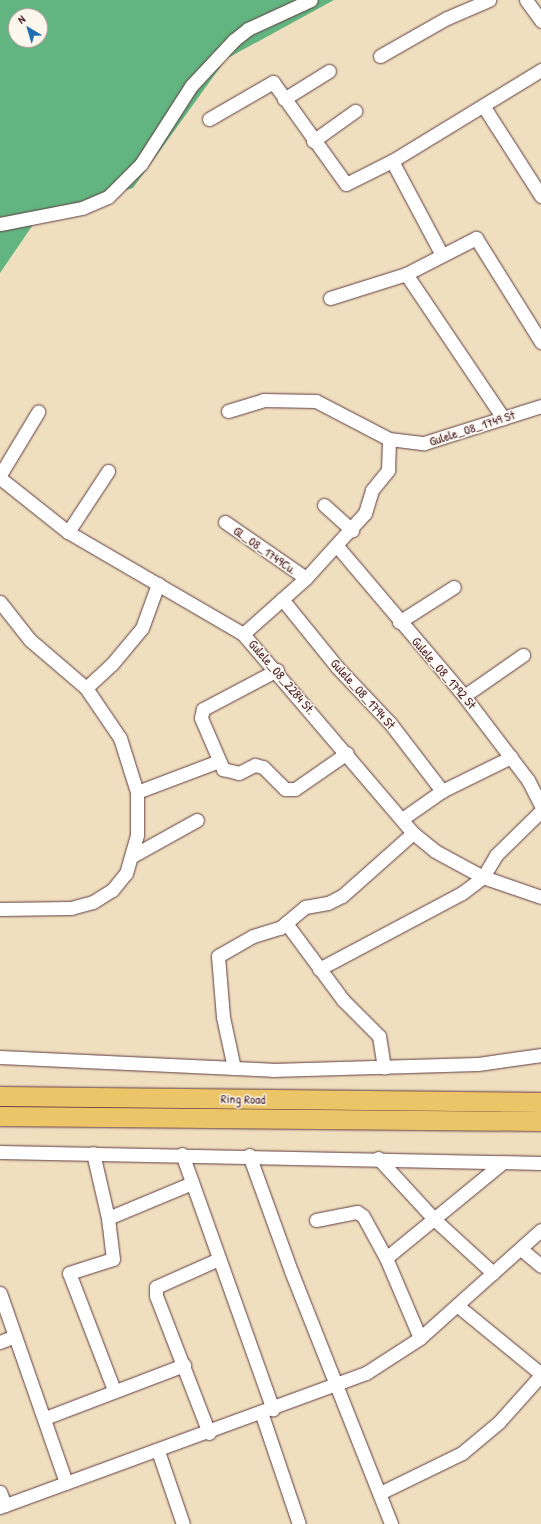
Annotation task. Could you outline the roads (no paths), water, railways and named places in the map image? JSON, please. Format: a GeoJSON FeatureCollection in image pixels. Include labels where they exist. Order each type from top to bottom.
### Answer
{"type":"FeatureCollection","features":[{"type":"Feature","properties":{"kind":"highway","name":"Ring Road"},"geometry":{"type":"LineString","coordinates":[[0,1096],[541,1102]]}},
{"type":"Feature","properties":{"kind":"highway","name":"Ring Road"},"geometry":{"type":"LineString","coordinates":[[0,1116],[541,1121]]}},
{"type":"Feature","properties":{"kind":"street"},"geometry":{"type":"LineString","coordinates":[[0,224],[82,208],[108,197],[142,164],[191,86],[234,40],[248,29],[311,0]]}},
{"type":"Feature","properties":{"kind":"street"},"geometry":{"type":"LineString","coordinates":[[380,56],[466,4],[489,0]]}},
{"type":"Feature","properties":{"kind":"street"},"geometry":{"type":"LineString","coordinates":[[526,0],[541,21]]}},
{"type":"Feature","properties":{"kind":"street"},"geometry":{"type":"LineString","coordinates":[[209,118],[269,81],[273,82],[313,141],[346,184],[392,161],[484,107],[541,70]]}},
{"type":"Feature","properties":{"kind":"street"},"geometry":{"type":"LineString","coordinates":[[284,99],[329,71]]}},
{"type":"Feature","properties":{"kind":"street"},"geometry":{"type":"LineString","coordinates":[[484,107],[541,196]]}},
{"type":"Feature","properties":{"kind":"street"},"geometry":{"type":"LineString","coordinates":[[313,141],[355,111]]}},
{"type":"Feature","properties":{"kind":"street"},"geometry":{"type":"LineString","coordinates":[[392,161],[442,255]]}},
{"type":"Feature","properties":{"kind":"street"},"geometry":{"type":"LineString","coordinates":[[330,298],[406,274],[476,238],[541,342]]}},
{"type":"Feature","properties":{"kind":"street"},"geometry":{"type":"LineString","coordinates":[[406,274],[503,418]]}},
{"type":"Feature","properties":{"kind":"street"},"geometry":{"type":"LineString","coordinates":[[228,411],[263,400],[316,401],[389,439],[386,476],[372,490],[370,504],[352,530],[306,578],[243,634]]}},
{"type":"Feature","properties":{"kind":"street","name":"Gulele_08_1749 St"},"geometry":{"type":"LineString","coordinates":[[389,439],[424,443],[541,406]]}},
{"type":"Feature","properties":{"kind":"street"},"geometry":{"type":"LineString","coordinates":[[0,477],[38,412]]}},
{"type":"Feature","properties":{"kind":"street"},"geometry":{"type":"LineString","coordinates":[[68,532],[108,471]]}},
{"type":"Feature","properties":{"kind":"street","name":"Gulele_08_2284 St."},"geometry":{"type":"LineString","coordinates":[[0,477],[68,532],[243,634],[347,753],[413,833],[435,851],[483,877],[541,897]]}},
{"type":"Feature","properties":{"kind":"street"},"geometry":{"type":"LineString","coordinates":[[324,505],[352,530]]}},
{"type":"Feature","properties":{"kind":"street","name":"GL_08_1749Cu."},"geometry":{"type":"LineString","coordinates":[[225,522],[306,578]]}},
{"type":"Feature","properties":{"kind":"street","name":"Gulele_08_1792 St"},"geometry":{"type":"LineString","coordinates":[[337,546],[399,622],[464,696],[511,757],[541,806]]}},
{"type":"Feature","properties":{"kind":"street"},"geometry":{"type":"LineString","coordinates":[[86,688],[112,664],[142,628],[158,584]]}},
{"type":"Feature","properties":{"kind":"street"},"geometry":{"type":"LineString","coordinates":[[399,622],[454,587]]}},
{"type":"Feature","properties":{"kind":"street","name":"Gulele_08_1794 St"},"geometry":{"type":"LineString","coordinates":[[282,599],[337,667],[390,723],[442,791]]}},
{"type":"Feature","properties":{"kind":"street"},"geometry":{"type":"LineString","coordinates":[[0,602],[30,640],[86,688],[120,738],[137,792],[134,855],[126,873],[112,890],[93,902],[70,908],[0,909]]}},
{"type":"Feature","properties":{"kind":"street"},"geometry":{"type":"LineString","coordinates":[[464,696],[523,655]]}},
{"type":"Feature","properties":{"kind":"street"},"geometry":{"type":"LineString","coordinates":[[276,670],[203,709],[201,718],[219,761],[231,773],[255,765],[263,767],[285,789],[295,789],[347,753]]}},
{"type":"Feature","properties":{"kind":"street"},"geometry":{"type":"LineString","coordinates":[[402,819],[442,791],[511,757]]}},
{"type":"Feature","properties":{"kind":"street"},"geometry":{"type":"LineString","coordinates":[[137,792],[219,761]]}},
{"type":"Feature","properties":{"kind":"street"},"geometry":{"type":"LineString","coordinates":[[319,968],[462,893],[483,877],[496,856],[541,811]]}},
{"type":"Feature","properties":{"kind":"street"},"geometry":{"type":"LineString","coordinates":[[134,855],[197,820]]}},
{"type":"Feature","properties":{"kind":"street"},"geometry":{"type":"LineString","coordinates":[[234,1068],[223,1017],[218,956],[253,936],[286,923],[305,907],[328,903],[342,896],[413,833]]}},
{"type":"Feature","properties":{"kind":"street"},"geometry":{"type":"LineString","coordinates":[[286,923],[343,1000],[379,1036],[384,1068]]}},
{"type":"Feature","properties":{"kind":"street"},"geometry":{"type":"LineString","coordinates":[[0,1057],[234,1068],[384,1068],[478,1064],[541,1055]]}},
{"type":"Feature","properties":{"kind":"street"},"geometry":{"type":"LineString","coordinates":[[0,1152],[249,1155],[541,1163]]}},
{"type":"Feature","properties":{"kind":"street"},"geometry":{"type":"LineString","coordinates":[[93,1153],[108,1218],[113,1259],[76,1269],[69,1273],[69,1280],[114,1390]]}},
{"type":"Feature","properties":{"kind":"street"},"geometry":{"type":"LineString","coordinates":[[182,1154],[220,1259],[267,1410],[299,1524]]}},
{"type":"Feature","properties":{"kind":"street"},"geometry":{"type":"LineString","coordinates":[[249,1155],[291,1271],[338,1386],[391,1524]]}},
{"type":"Feature","properties":{"kind":"street"},"geometry":{"type":"LineString","coordinates":[[378,1158],[434,1219],[493,1273]]}},
{"type":"Feature","properties":{"kind":"street"},"geometry":{"type":"LineString","coordinates":[[386,1258],[502,1163]]}},
{"type":"Feature","properties":{"kind":"street"},"geometry":{"type":"LineString","coordinates":[[108,1218],[192,1183]]}},
{"type":"Feature","properties":{"kind":"street"},"geometry":{"type":"LineString","coordinates":[[316,1220],[357,1212],[363,1216],[386,1258],[420,1338]]}},
{"type":"Feature","properties":{"kind":"street"},"geometry":{"type":"LineString","coordinates":[[0,1492],[3,1506],[158,1451],[267,1410],[338,1386],[391,1360],[420,1338],[458,1306],[541,1230]]}},
{"type":"Feature","properties":{"kind":"street"},"geometry":{"type":"LineString","coordinates":[[521,1249],[541,1266]]}},
{"type":"Feature","properties":{"kind":"street"},"geometry":{"type":"LineString","coordinates":[[209,1432],[156,1296],[156,1287],[220,1259]]}},
{"type":"Feature","properties":{"kind":"street"},"geometry":{"type":"LineString","coordinates":[[0,1293],[45,1418],[66,1483]]}},
{"type":"Feature","properties":{"kind":"street"},"geometry":{"type":"LineString","coordinates":[[380,1493],[462,1453],[499,1422],[541,1375],[458,1306]]}},
{"type":"Feature","properties":{"kind":"street"},"geometry":{"type":"LineString","coordinates":[[0,1342],[15,1336]]}},
{"type":"Feature","properties":{"kind":"street"},"geometry":{"type":"LineString","coordinates":[[45,1418],[114,1390],[184,1365]]}},
{"type":"Feature","properties":{"kind":"street"},"geometry":{"type":"LineString","coordinates":[[158,1451],[184,1524]]}}]}
